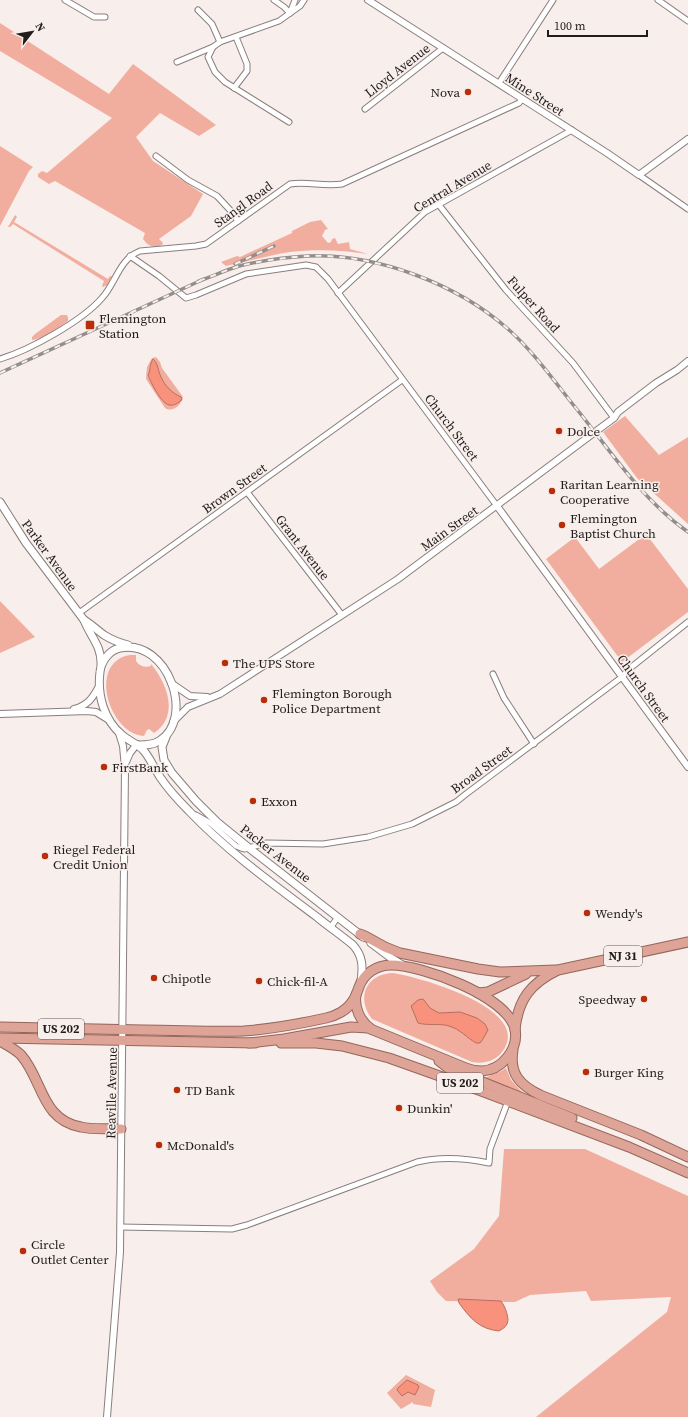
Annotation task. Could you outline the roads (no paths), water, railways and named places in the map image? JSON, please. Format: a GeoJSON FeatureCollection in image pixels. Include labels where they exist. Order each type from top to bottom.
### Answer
{"type":"FeatureCollection","features":[{"type":"Feature","properties":{"kind":"highway"},"geometry":{"type":"LineString","coordinates":[[360,934],[396,952],[418,958],[493,972],[533,971]]}},
{"type":"Feature","properties":{"kind":"highway","name":"NJ 31"},"geometry":{"type":"LineString","coordinates":[[478,993],[488,992],[533,971],[558,970],[688,942]]}},
{"type":"Feature","properties":{"kind":"highway"},"geometry":{"type":"LineString","coordinates":[[361,981],[369,972],[380,967],[392,965],[408,967],[454,982],[478,993],[497,1005],[506,1013],[512,1022],[515,1031]]}},
{"type":"Feature","properties":{"kind":"highway","name":"NJ 31"},"geometry":{"type":"LineString","coordinates":[[514,1046],[517,1014],[524,998],[536,984],[558,970]]}},
{"type":"Feature","properties":{"kind":"highway","name":"US 202"},"geometry":{"type":"LineString","coordinates":[[0,1027],[244,1031],[332,1017],[348,1007],[354,999],[361,981]]}},
{"type":"Feature","properties":{"kind":"highway"},"geometry":{"type":"LineString","coordinates":[[357,992],[356,1002],[360,1017],[368,1027],[376,1032]]}},
{"type":"Feature","properties":{"kind":"highway"},"geometry":{"type":"LineString","coordinates":[[249,1043],[284,1039],[351,1027],[368,1028],[466,1068],[477,1071],[483,1071],[500,1064],[508,1057],[514,1046]]}},
{"type":"Feature","properties":{"kind":"highway","name":"US 202"},"geometry":{"type":"LineString","coordinates":[[0,1038],[330,1044],[354,1048],[402,1062],[629,1146],[688,1173]]}},
{"type":"Feature","properties":{"kind":"highway"},"geometry":{"type":"LineString","coordinates":[[0,1042],[20,1054],[33,1072],[47,1104],[53,1113],[62,1120],[81,1127],[121,1129]]}},
{"type":"Feature","properties":{"kind":"highway"},"geometry":{"type":"LineString","coordinates":[[514,1046],[512,1058],[513,1068],[518,1080],[526,1088],[641,1135],[688,1157]]}},
{"type":"Feature","properties":{"kind":"highway"},"geometry":{"type":"LineString","coordinates":[[428,1053],[448,1068],[601,1130],[662,1161]]}},
{"type":"Feature","properties":{"kind":"main road","name":"Parker Avenue"},"geometry":{"type":"LineString","coordinates":[[0,502],[26,543],[84,620],[87,629],[98,646],[101,656],[100,669]]}},
{"type":"Feature","properties":{"kind":"main road","name":"Parker Avenue"},"geometry":{"type":"LineString","coordinates":[[84,620],[105,636],[133,647]]}},
{"type":"Feature","properties":{"kind":"main road"},"geometry":{"type":"LineString","coordinates":[[133,647],[147,651],[157,659],[166,672],[171,683],[176,706],[173,722],[167,734],[154,743],[138,745],[127,739],[120,733],[110,720],[102,704],[99,686],[100,669],[104,659],[114,650],[133,647]]}},
{"type":"Feature","properties":{"kind":"main road","name":"Packer Avenue"},"geometry":{"type":"LineString","coordinates":[[167,734],[162,745],[162,755],[172,773],[191,796],[208,813],[249,848],[391,958],[408,967]]}},
{"type":"Feature","properties":{"kind":"main road","name":"Packer Avenue"},"geometry":{"type":"LineString","coordinates":[[138,745],[145,752],[166,785],[190,812],[226,846],[353,945],[360,955],[363,966],[361,981]]}},
{"type":"Feature","properties":{"kind":"street"},"geometry":{"type":"LineString","coordinates":[[65,0],[94,17],[105,17]]}},
{"type":"Feature","properties":{"kind":"street"},"geometry":{"type":"LineString","coordinates":[[274,0],[290,13]]}},
{"type":"Feature","properties":{"kind":"street"},"geometry":{"type":"LineString","coordinates":[[290,13],[295,0]]}},
{"type":"Feature","properties":{"kind":"street"},"geometry":{"type":"LineString","coordinates":[[177,62],[213,47],[220,42],[273,24],[300,6],[304,0]]}},
{"type":"Feature","properties":{"kind":"street","name":"Mine Street"},"geometry":{"type":"LineString","coordinates":[[368,0],[572,130],[688,209]]}},
{"type":"Feature","properties":{"kind":"street"},"geometry":{"type":"LineString","coordinates":[[499,83],[553,0]]}},
{"type":"Feature","properties":{"kind":"street"},"geometry":{"type":"LineString","coordinates":[[658,0],[688,21]]}},
{"type":"Feature","properties":{"kind":"street"},"geometry":{"type":"LineString","coordinates":[[198,10],[212,24],[220,42]]}},
{"type":"Feature","properties":{"kind":"street"},"geometry":{"type":"LineString","coordinates":[[234,88],[247,71],[246,64],[236,37]]}},
{"type":"Feature","properties":{"kind":"street"},"geometry":{"type":"LineString","coordinates":[[213,47],[208,57],[212,68],[219,77],[289,122]]}},
{"type":"Feature","properties":{"kind":"street","name":"Lloyd Avenue"},"geometry":{"type":"LineString","coordinates":[[365,109],[443,48]]}},
{"type":"Feature","properties":{"kind":"street","name":"Stangl Road"},"geometry":{"type":"LineString","coordinates":[[130,256],[140,251],[206,244],[286,186],[291,184],[329,186],[342,184],[519,103],[522,98]]}},
{"type":"Feature","properties":{"kind":"street","name":"Central Avenue"},"geometry":{"type":"LineString","coordinates":[[338,293],[421,215],[572,130]]}},
{"type":"Feature","properties":{"kind":"street"},"geometry":{"type":"LineString","coordinates":[[639,175],[688,139]]}},
{"type":"Feature","properties":{"kind":"street"},"geometry":{"type":"LineString","coordinates":[[156,156],[188,180],[217,196],[238,221]]}},
{"type":"Feature","properties":{"kind":"street","name":"Fulper Road"},"geometry":{"type":"LineString","coordinates":[[439,205],[506,290],[573,363],[614,418]]}},
{"type":"Feature","properties":{"kind":"street"},"geometry":{"type":"LineString","coordinates":[[0,359],[58,333],[94,306],[103,297],[130,256]]}},
{"type":"Feature","properties":{"kind":"street","name":"Church Street"},"geometry":{"type":"LineString","coordinates":[[130,256],[159,276],[186,298],[246,274],[306,265],[312,265],[319,270],[338,293],[497,506],[688,767]]}},
{"type":"Feature","properties":{"kind":"street","name":"Main Street"},"geometry":{"type":"LineString","coordinates":[[173,722],[188,707],[213,697],[398,579],[614,418],[618,412],[644,392],[688,361]]}},
{"type":"Feature","properties":{"kind":"street","name":"Brown Street"},"geometry":{"type":"LineString","coordinates":[[79,613],[402,380]]}},
{"type":"Feature","properties":{"kind":"street","name":"Grant Avenue"},"geometry":{"type":"LineString","coordinates":[[247,492],[342,615]]}},
{"type":"Feature","properties":{"kind":"street","name":"Broad Street"},"geometry":{"type":"LineString","coordinates":[[249,848],[266,843],[323,844],[345,842],[374,836],[412,824],[456,802],[622,678],[629,668],[688,622]]}},
{"type":"Feature","properties":{"kind":"street"},"geometry":{"type":"LineString","coordinates":[[493,674],[504,698],[534,744]]}},
{"type":"Feature","properties":{"kind":"street"},"geometry":{"type":"LineString","coordinates":[[171,683],[190,696],[198,698],[213,697]]}},
{"type":"Feature","properties":{"kind":"street"},"geometry":{"type":"LineString","coordinates":[[69,710],[85,705],[89,702],[99,686]]}},
{"type":"Feature","properties":{"kind":"street"},"geometry":{"type":"LineString","coordinates":[[0,714],[69,710],[96,712],[110,720]]}},
{"type":"Feature","properties":{"kind":"street","name":"Reaville Avenue"},"geometry":{"type":"LineString","coordinates":[[107,1417],[120,1252],[125,768],[120,733]]}},
{"type":"Feature","properties":{"kind":"street","name":"Reaville Avenue"},"geometry":{"type":"LineString","coordinates":[[125,768],[130,753],[138,745]]}},
{"type":"Feature","properties":{"kind":"street"},"geometry":{"type":"LineString","coordinates":[[190,812],[210,823],[236,846],[245,849],[249,848]]}},
{"type":"Feature","properties":{"kind":"street"},"geometry":{"type":"LineString","coordinates":[[330,928],[338,917]]}},
{"type":"Feature","properties":{"kind":"street"},"geometry":{"type":"LineString","coordinates":[[120,1227],[232,1229],[247,1225],[430,1158],[453,1158],[490,1163],[490,1149],[508,1101]]}},
{"type":"Feature","properties":{"kind":"railway"},"geometry":{"type":"LineString","coordinates":[[235,264],[274,246]]}},
{"type":"Feature","properties":{"kind":"railway"},"geometry":{"type":"LineString","coordinates":[[199,281],[239,266],[256,262],[282,258],[334,256],[388,266],[414,274],[440,285],[465,298],[488,313],[517,337],[543,366],[641,490],[671,519],[688,532]]}},
{"type":"Feature","properties":{"kind":"railway"},"geometry":{"type":"LineString","coordinates":[[0,373],[204,279]]}},
{"type":"Feature","properties":{"kind":"place","name":"Nova"},"geometry":{"type":"Point","coordinates":[468,92]}},
{"type":"Feature","properties":{"kind":"place","name":"Flemington Station"},"geometry":{"type":"Point","coordinates":[90,325]}},
{"type":"Feature","properties":{"kind":"place","name":"Dolce"},"geometry":{"type":"Point","coordinates":[559,431]}},
{"type":"Feature","properties":{"kind":"place","name":"Raritan Learning Cooperative"},"geometry":{"type":"Point","coordinates":[552,491]}},
{"type":"Feature","properties":{"kind":"place","name":"Flemington Baptist Church"},"geometry":{"type":"Point","coordinates":[562,525]}},
{"type":"Feature","properties":{"kind":"place","name":"The UPS Store"},"geometry":{"type":"Point","coordinates":[225,663]}},
{"type":"Feature","properties":{"kind":"place","name":"Flemington Borough Police Department"},"geometry":{"type":"Point","coordinates":[264,700]}},
{"type":"Feature","properties":{"kind":"place","name":"FirstBank"},"geometry":{"type":"Point","coordinates":[104,767]}},
{"type":"Feature","properties":{"kind":"place","name":"Exxon"},"geometry":{"type":"Point","coordinates":[253,801]}},
{"type":"Feature","properties":{"kind":"place","name":"Riegel Federal Credit Union"},"geometry":{"type":"Point","coordinates":[45,856]}},
{"type":"Feature","properties":{"kind":"place","name":"Wendy's"},"geometry":{"type":"Point","coordinates":[587,913]}},
{"type":"Feature","properties":{"kind":"place","name":"Chipotle"},"geometry":{"type":"Point","coordinates":[154,978]}},
{"type":"Feature","properties":{"kind":"place","name":"Chick-fil-A"},"geometry":{"type":"Point","coordinates":[259,981]}},
{"type":"Feature","properties":{"kind":"place","name":"Speedway"},"geometry":{"type":"Point","coordinates":[644,999]}},
{"type":"Feature","properties":{"kind":"place","name":"Burger King"},"geometry":{"type":"Point","coordinates":[586,1072]}},
{"type":"Feature","properties":{"kind":"place","name":"TD Bank"},"geometry":{"type":"Point","coordinates":[177,1090]}},
{"type":"Feature","properties":{"kind":"place","name":"Dunkin'"},"geometry":{"type":"Point","coordinates":[399,1108]}},
{"type":"Feature","properties":{"kind":"place","name":"McDonald's"},"geometry":{"type":"Point","coordinates":[159,1145]}},
{"type":"Feature","properties":{"kind":"place","name":"Circle Outlet Center"},"geometry":{"type":"Point","coordinates":[23,1251]}}]}
